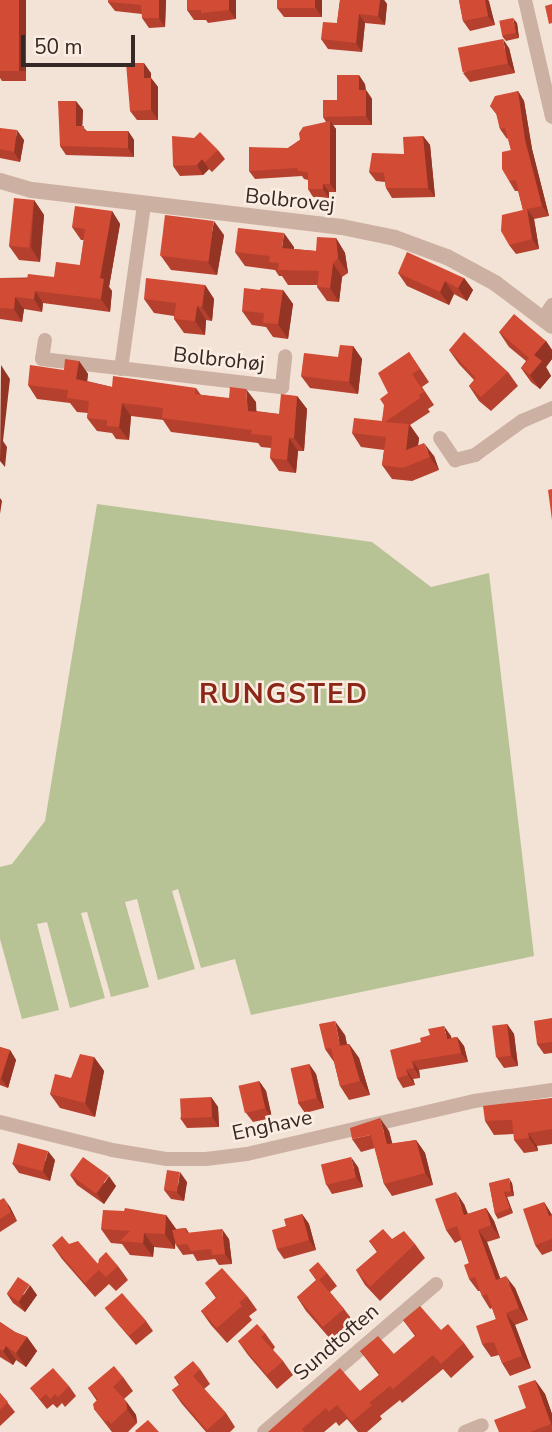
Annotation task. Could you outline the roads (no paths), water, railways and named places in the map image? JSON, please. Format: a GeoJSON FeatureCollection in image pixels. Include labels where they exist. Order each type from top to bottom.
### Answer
{"type":"FeatureCollection","features":[{"type":"Feature","properties":{"kind":"street"},"geometry":{"type":"LineString","coordinates":[[525,0],[552,117]]}},
{"type":"Feature","properties":{"kind":"street","name":"Bolbrovej"},"geometry":{"type":"LineString","coordinates":[[0,181],[33,190],[342,227],[395,238],[447,257],[495,282],[549,317]]}},
{"type":"Feature","properties":{"kind":"street"},"geometry":{"type":"LineString","coordinates":[[121,369],[144,205]]}},
{"type":"Feature","properties":{"kind":"street","name":"Bolbrohøj"},"geometry":{"type":"LineString","coordinates":[[45,340],[42,359],[282,387],[285,356]]}},
{"type":"Feature","properties":{"kind":"street"},"geometry":{"type":"LineString","coordinates":[[440,438],[455,460],[475,454],[522,421],[552,408]]}},
{"type":"Feature","properties":{"kind":"street","name":"Enghave"},"geometry":{"type":"LineString","coordinates":[[0,1122],[111,1150],[167,1159],[206,1159],[247,1154],[474,1101],[552,1090]]}},
{"type":"Feature","properties":{"kind":"street","name":"Sundtoften"},"geometry":{"type":"LineString","coordinates":[[264,1432],[436,1284]]}},
{"type":"Feature","properties":{"kind":"street"},"geometry":{"type":"LineString","coordinates":[[465,1432],[482,1425]]}},
{"type":"Feature","properties":{"kind":"district","name":"RUNGSTED"},"geometry":{"type":"Point","coordinates":[284,694]}}]}
